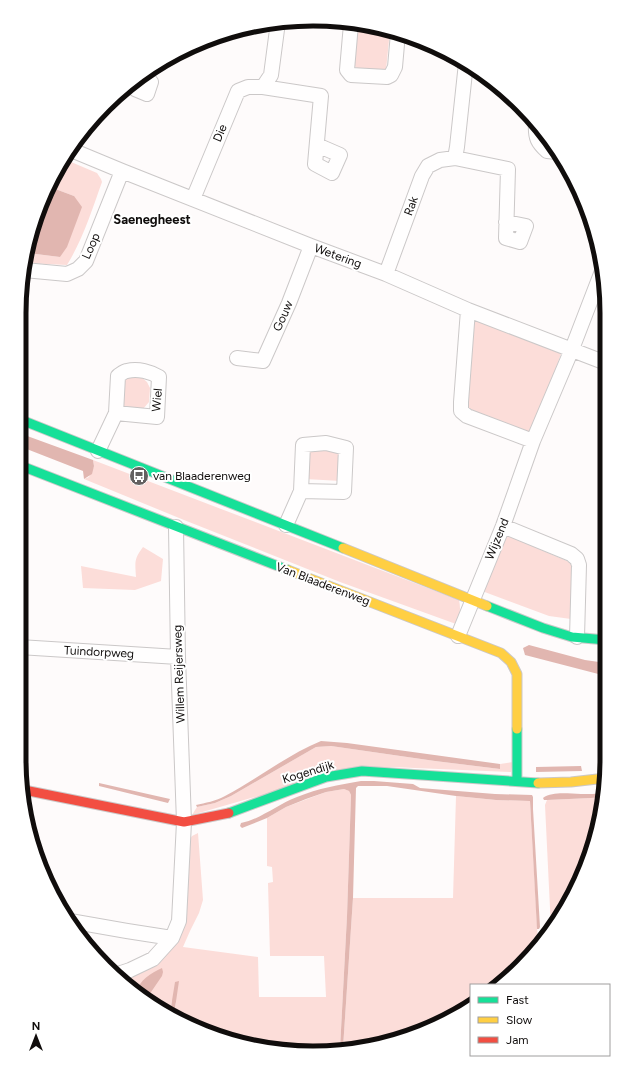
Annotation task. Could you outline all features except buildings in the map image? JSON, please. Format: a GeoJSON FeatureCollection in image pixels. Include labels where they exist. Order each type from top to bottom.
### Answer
{"type":"FeatureCollection","features":[{"type":"Feature","properties":{"kind":"street"},"geometry":{"type":"LineString","coordinates":[[264,87],[271,75],[277,28]]}},
{"type":"Feature","properties":{"kind":"street"},"geometry":{"type":"LineString","coordinates":[[351,28],[347,70],[351,75],[387,77],[391,75],[395,67],[397,39]]}},
{"type":"Feature","properties":{"kind":"street"},"geometry":{"type":"LineString","coordinates":[[455,158],[458,147],[465,70]]}},
{"type":"Feature","properties":{"kind":"street"},"geometry":{"type":"LineString","coordinates":[[135,87],[135,89],[147,94],[151,82]]}},
{"type":"Feature","properties":{"kind":"street","name":"Die"},"geometry":{"type":"LineString","coordinates":[[193,199],[238,91],[248,87],[264,87],[321,96],[317,145]]}},
{"type":"Feature","properties":{"kind":"street"},"geometry":{"type":"LineString","coordinates":[[537,133],[538,142],[547,151],[550,151]]}},
{"type":"Feature","properties":{"kind":"street","name":"Wetering"},"geometry":{"type":"LineString","coordinates":[[76,152],[311,246],[386,274],[468,310],[600,361]]}},
{"type":"Feature","properties":{"kind":"street","name":"Rak"},"geometry":{"type":"LineString","coordinates":[[386,274],[422,176],[428,166],[440,160],[455,158],[508,169],[506,222]]}},
{"type":"Feature","properties":{"kind":"street","name":"Loop"},"geometry":{"type":"LineString","coordinates":[[29,270],[67,274],[78,269],[86,261],[122,171]]}},
{"type":"Feature","properties":{"kind":"street","name":"Gouw"},"geometry":{"type":"LineString","coordinates":[[237,358],[263,361],[289,303],[311,246]]}},
{"type":"Feature","properties":{"kind":"street","name":"Wijzend"},"geometry":{"type":"LineString","coordinates":[[458,636],[503,526],[533,441],[572,349],[599,292]]}},
{"type":"Feature","properties":{"kind":"street"},"geometry":{"type":"LineString","coordinates":[[468,310],[461,411],[468,416],[533,441]]}},
{"type":"Feature","properties":{"kind":"street"},"geometry":{"type":"LineString","coordinates":[[98,451],[116,414]]}},
{"type":"Feature","properties":{"kind":"street"},"geometry":{"type":"LineString","coordinates":[[26,422],[543,628],[561,634],[600,639]]}},
{"type":"Feature","properties":{"kind":"street"},"geometry":{"type":"LineString","coordinates":[[286,525],[300,491],[303,445],[326,443],[346,448],[344,492],[300,491]]}},
{"type":"Feature","properties":{"kind":"street","name":"Van Blaaderenweg"},"geometry":{"type":"LineString","coordinates":[[26,468],[501,653],[515,667],[517,674],[517,781]]}},
{"type":"Feature","properties":{"kind":"street","name":"Willem Reijersweg"},"geometry":{"type":"LineString","coordinates":[[172,938],[179,921],[184,822],[178,657],[176,526]]}},
{"type":"Feature","properties":{"kind":"street"},"geometry":{"type":"LineString","coordinates":[[503,526],[571,554],[577,559],[579,565],[577,637]]}},
{"type":"Feature","properties":{"kind":"street","name":"Tuindorpweg"},"geometry":{"type":"LineString","coordinates":[[26,647],[178,657]]}},
{"type":"Feature","properties":{"kind":"street","name":"Kogendijk"},"geometry":{"type":"LineString","coordinates":[[28,791],[184,822],[227,814],[326,777],[362,771],[557,783],[599,779]]}},
{"type":"Feature","properties":{"kind":"street"},"geometry":{"type":"LineString","coordinates":[[76,921],[172,938]]}},
{"type":"Feature","properties":{"kind":"street"},"geometry":{"type":"LineString","coordinates":[[122,973],[153,959],[172,938]]}},
{"type":"Feature","properties":{"kind":"shaded area"},"geometry":{"type":"Polygon","coordinates":[[[357,29],[389,37],[386,70],[358,69],[350,62],[357,29]]]}},
{"type":"Feature","properties":{"kind":"shaded area"},"geometry":{"type":"Polygon","coordinates":[[[69,161],[97,173],[101,179],[102,182],[91,214],[78,245],[67,265],[31,263],[33,254],[60,257],[74,196],[55,189],[69,161]]]}},
{"type":"Feature","properties":{"kind":"shaded area"},"geometry":{"type":"Polygon","coordinates":[[[55,189],[74,196],[82,207],[67,247],[60,257],[33,254],[41,221],[55,189]]]}},
{"type":"Feature","properties":{"kind":"shaded area"},"geometry":{"type":"Polygon","coordinates":[[[473,315],[543,342],[561,354],[531,436],[464,408],[473,315]]]}},
{"type":"Feature","properties":{"kind":"shaded area"},"geometry":{"type":"Polygon","coordinates":[[[140,376],[147,382],[150,388],[149,402],[143,409],[120,407],[120,391],[126,377],[140,376]]]}},
{"type":"Feature","properties":{"kind":"shaded area"},"geometry":{"type":"Polygon","coordinates":[[[26,436],[93,460],[94,466],[92,474],[84,479],[83,471],[26,449],[26,436]]]}},
{"type":"Feature","properties":{"kind":"shaded area"},"geometry":{"type":"Polygon","coordinates":[[[312,448],[339,449],[341,481],[305,479],[307,454],[312,448]]]}},
{"type":"Feature","properties":{"kind":"shaded area"},"geometry":{"type":"Polygon","coordinates":[[[93,460],[459,600],[460,609],[456,624],[340,582],[84,479],[89,477],[94,466],[93,460]]]}},
{"type":"Feature","properties":{"kind":"shaded area"},"geometry":{"type":"Polygon","coordinates":[[[506,535],[574,564],[571,619],[549,616],[482,591],[506,535]]]}},
{"type":"Feature","properties":{"kind":"shaded area"},"geometry":{"type":"Polygon","coordinates":[[[143,547],[163,559],[161,581],[135,590],[83,588],[81,566],[136,577],[136,561],[143,547]]]}},
{"type":"Feature","properties":{"kind":"shaded area"},"geometry":{"type":"Polygon","coordinates":[[[529,645],[585,660],[600,662],[600,674],[525,655],[523,648],[529,645]]]}},
{"type":"Feature","properties":{"kind":"shaded area"},"geometry":{"type":"Polygon","coordinates":[[[321,741],[347,743],[500,764],[500,769],[331,746],[316,747],[231,796],[215,803],[197,807],[196,805],[214,801],[225,796],[296,753],[321,741]]]}},
{"type":"Feature","properties":{"kind":"shaded area"},"geometry":{"type":"Polygon","coordinates":[[[331,746],[500,769],[500,764],[513,762],[511,772],[391,767],[251,798],[192,815],[197,807],[215,803],[231,796],[316,747],[331,746]]]}},
{"type":"Feature","properties":{"kind":"shaded area"},"geometry":{"type":"Polygon","coordinates":[[[581,766],[582,771],[536,772],[536,767],[581,766]]]}},
{"type":"Feature","properties":{"kind":"shaded area"},"geometry":{"type":"Polygon","coordinates":[[[361,781],[374,781],[413,784],[420,788],[495,794],[532,795],[540,927],[537,929],[530,801],[496,800],[456,796],[387,786],[358,786],[356,788],[353,898],[343,1044],[340,1045],[347,916],[351,795],[349,791],[344,789],[326,792],[286,807],[267,818],[242,828],[240,826],[241,823],[256,818],[290,800],[313,791],[361,781]]]}},
{"type":"Feature","properties":{"kind":"shaded area"},"geometry":{"type":"Polygon","coordinates":[[[99,783],[170,799],[168,803],[99,786],[99,783]]]}},
{"type":"Feature","properties":{"kind":"shaded area"},"geometry":{"type":"Polygon","coordinates":[[[344,789],[349,791],[351,795],[347,916],[340,1045],[313,1046],[276,1044],[221,1031],[175,1011],[176,1003],[172,1000],[171,1009],[169,1008],[138,987],[126,977],[159,963],[178,942],[185,922],[189,841],[192,836],[198,833],[203,900],[199,913],[183,947],[258,957],[259,997],[326,997],[324,956],[270,956],[268,883],[273,882],[272,867],[267,866],[267,818],[286,807],[326,792],[344,789]]]}},
{"type":"Feature","properties":{"kind":"shaded area"},"geometry":{"type":"Polygon","coordinates":[[[561,793],[598,793],[598,797],[544,800],[543,798],[551,794],[561,793]]]}},
{"type":"Feature","properties":{"kind":"shaded area"},"geometry":{"type":"Polygon","coordinates":[[[456,796],[496,800],[530,801],[538,938],[516,962],[492,984],[470,984],[470,999],[456,1008],[405,1031],[343,1044],[353,898],[453,898],[456,796]]]}},
{"type":"Feature","properties":{"kind":"shaded area"},"geometry":{"type":"Polygon","coordinates":[[[598,797],[585,851],[570,886],[551,920],[545,805],[547,800],[598,797]]]}},
{"type":"Feature","properties":{"kind":"shaded area"},"geometry":{"type":"Polygon","coordinates":[[[162,968],[163,972],[162,976],[149,995],[138,987],[146,977],[162,968]]]}},
{"type":"Feature","properties":{"kind":"shaded area"},"geometry":{"type":"Polygon","coordinates":[[[179,981],[175,1011],[171,1009],[175,982],[179,981]]]}},
{"type":"Feature","properties":{"kind":"traffic: fast"},"geometry":{"type":"LineString","coordinates":[[26,422],[343,548]]}},
{"type":"Feature","properties":{"kind":"traffic: fast"},"geometry":{"type":"LineString","coordinates":[[26,468],[288,570]]}},
{"type":"Feature","properties":{"kind":"traffic: fast"},"geometry":{"type":"LineString","coordinates":[[487,606],[543,628],[572,637],[600,639]]}},
{"type":"Feature","properties":{"kind":"traffic: fast"},"geometry":{"type":"LineString","coordinates":[[517,729],[517,781]]}},
{"type":"Feature","properties":{"kind":"traffic: fast"},"geometry":{"type":"LineString","coordinates":[[229,813],[326,777],[362,771],[538,783]]}},
{"type":"Feature","properties":{"kind":"traffic: slow"},"geometry":{"type":"LineString","coordinates":[[343,548],[487,606]]}},
{"type":"Feature","properties":{"kind":"traffic: slow"},"geometry":{"type":"LineString","coordinates":[[288,570],[501,653],[511,662],[517,674],[517,729]]}},
{"type":"Feature","properties":{"kind":"traffic: slow"},"geometry":{"type":"LineString","coordinates":[[538,783],[571,782],[599,779]]}},
{"type":"Feature","properties":{"kind":"traffic: jam"},"geometry":{"type":"LineString","coordinates":[[28,791],[184,822],[229,813]]}},
{"type":"Feature","properties":{"kind":"place","name":"van Blaaderenweg"},"geometry":{"type":"Point","coordinates":[139,476]}},
{"type":"Feature","properties":{"kind":"district","name":"Saenegheest"},"geometry":{"type":"Point","coordinates":[152,219]}}]}
